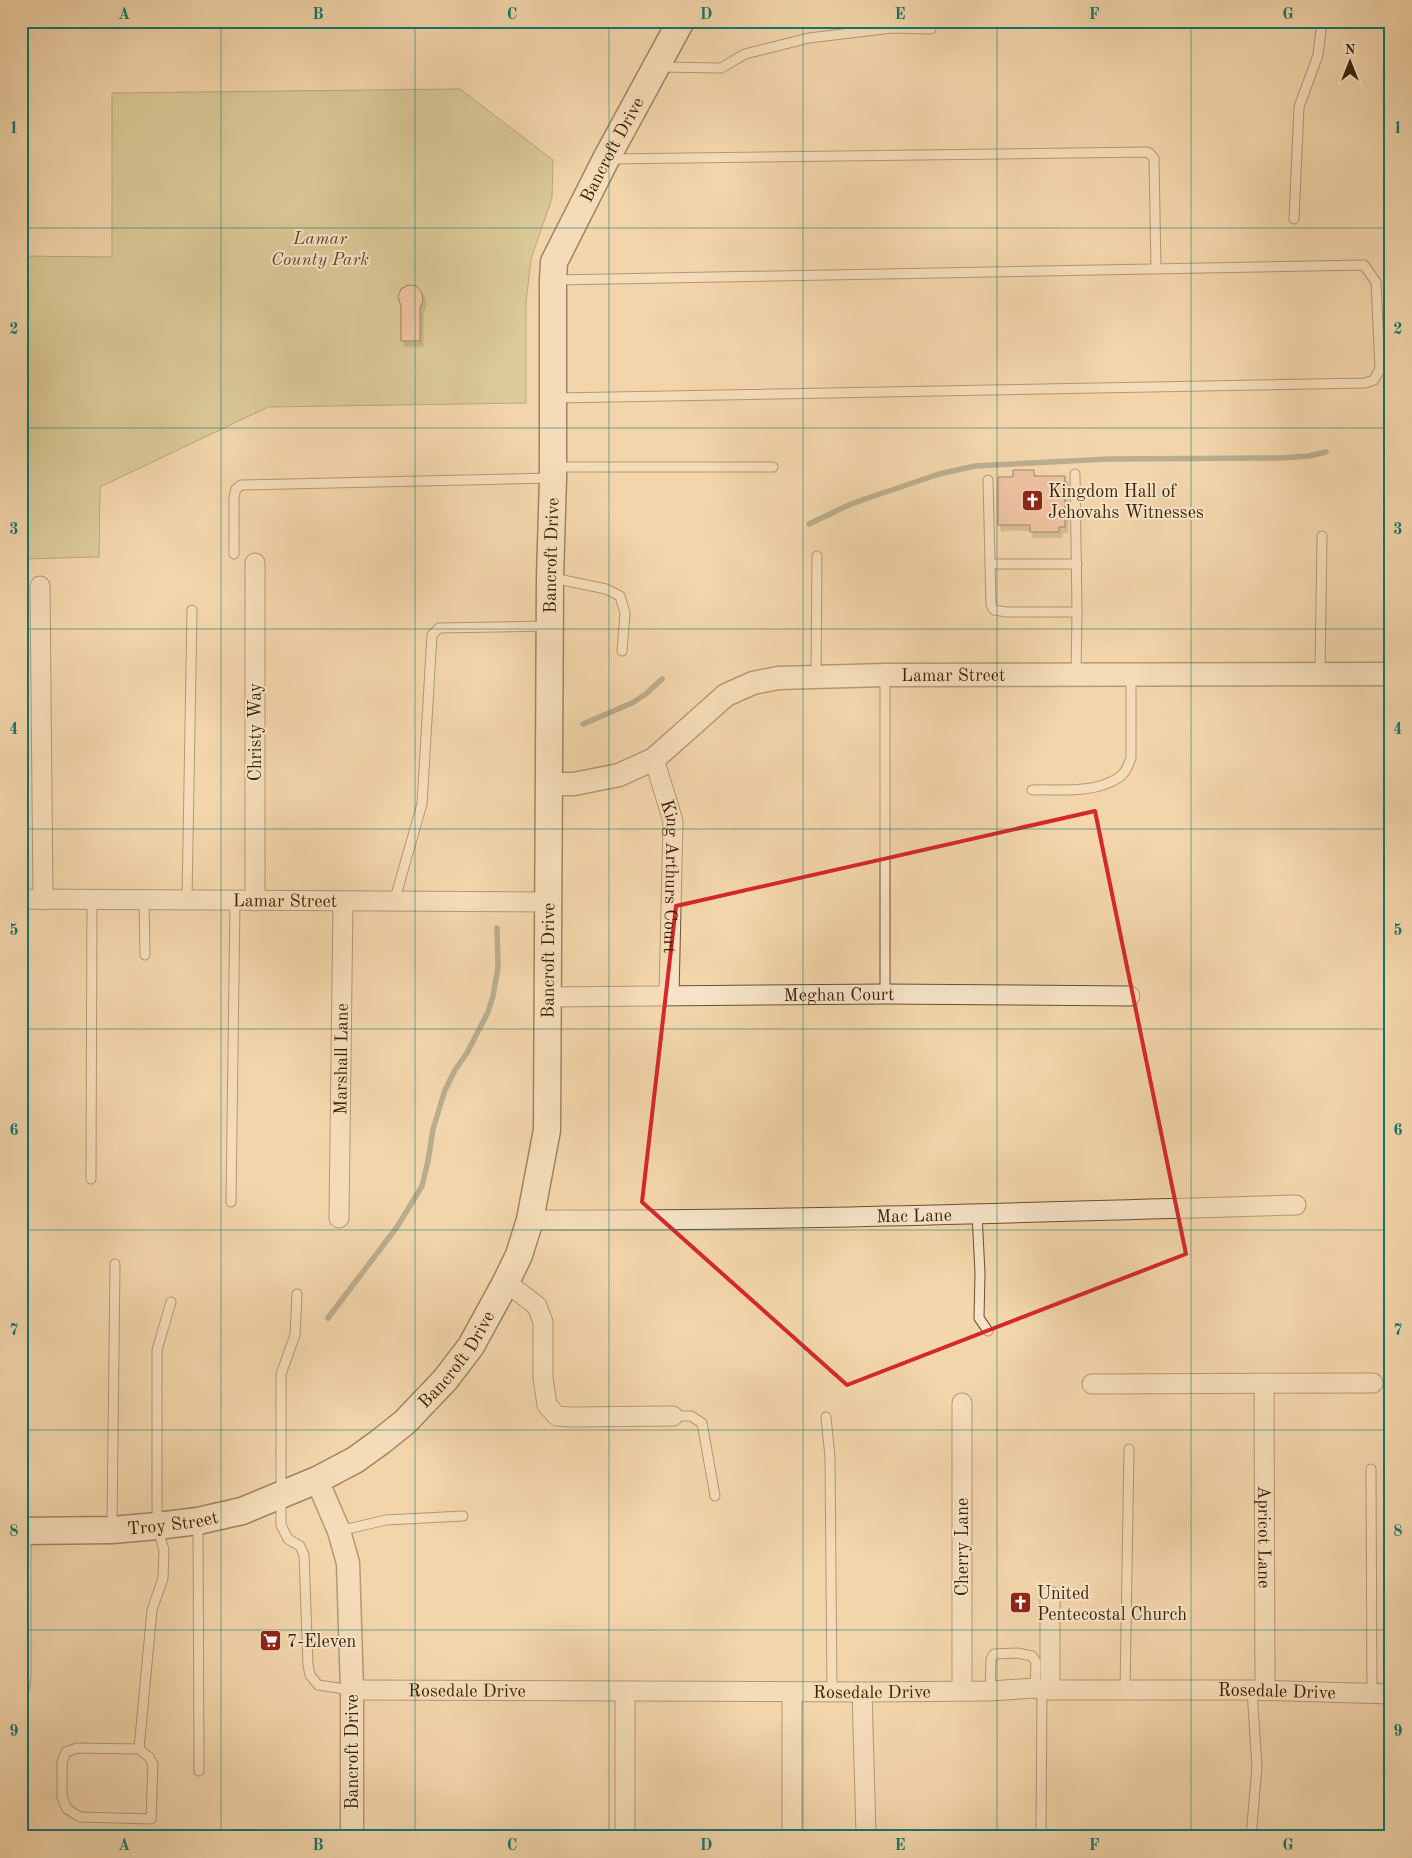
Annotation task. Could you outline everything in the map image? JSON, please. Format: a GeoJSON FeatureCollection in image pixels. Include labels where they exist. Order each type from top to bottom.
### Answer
{"type":"FeatureCollection","features":[{"type":"Feature","properties":{"kind":"main road","name":"Bancroft Drive"},"geometry":{"type":"LineString","coordinates":[[317,1480],[355,1460],[405,1422],[445,1380],[471,1346],[506,1282],[519,1255],[530,1220],[546,1130],[550,578],[553,472],[552,280],[554,262],[606,159],[681,21]]}},
{"type":"Feature","properties":{"kind":"main road","name":"Troy Street"},"geometry":{"type":"LineString","coordinates":[[24,1531],[112,1530],[198,1521],[242,1511],[317,1480]]}},
{"type":"Feature","properties":{"kind":"street","name":"Christy Way"},"geometry":{"type":"LineString","coordinates":[[255,563],[255,901]]}},
{"type":"Feature","properties":{"kind":"street"},"geometry":{"type":"LineString","coordinates":[[40,586],[43,900]]}},
{"type":"Feature","properties":{"kind":"street","name":"Lamar Street"},"geometry":{"type":"LineString","coordinates":[[549,784],[574,784],[619,775],[654,759],[729,694],[753,683],[778,678],[884,675],[1391,674]]}},
{"type":"Feature","properties":{"kind":"street","name":"King Arthurs Court"},"geometry":{"type":"LineString","coordinates":[[654,759],[673,821],[669,995]]}},
{"type":"Feature","properties":{"kind":"street","name":"Lamar Street"},"geometry":{"type":"LineString","coordinates":[[21,899],[548,902]]}},
{"type":"Feature","properties":{"kind":"street","name":"Marshall Lane"},"geometry":{"type":"LineString","coordinates":[[339,1218],[343,902]]}},
{"type":"Feature","properties":{"kind":"street","name":"Meghan Court"},"geometry":{"type":"LineString","coordinates":[[548,997],[885,994],[1130,996]]}},
{"type":"Feature","properties":{"kind":"street","name":"Mac Lane"},"geometry":{"type":"LineString","coordinates":[[530,1220],[670,1220],[977,1214],[1296,1205]]}},
{"type":"Feature","properties":{"kind":"street"},"geometry":{"type":"LineString","coordinates":[[506,1282],[537,1306],[543,1322],[543,1378],[547,1405],[557,1416],[673,1416]]}},
{"type":"Feature","properties":{"kind":"street","name":"Apricot Lane"},"geometry":{"type":"LineString","coordinates":[[1258,1690],[1264,1383]]}},
{"type":"Feature","properties":{"kind":"street"},"geometry":{"type":"LineString","coordinates":[[1092,1384],[1373,1383]]}},
{"type":"Feature","properties":{"kind":"street","name":"Cherry Lane"},"geometry":{"type":"LineString","coordinates":[[962,1403],[962,1690]]}},
{"type":"Feature","properties":{"kind":"street","name":"Bancroft Drive"},"geometry":{"type":"LineString","coordinates":[[317,1480],[339,1531],[348,1563],[352,1690],[352,1837]]}},
{"type":"Feature","properties":{"kind":"street"},"geometry":{"type":"LineString","coordinates":[[1042,1689],[1050,1596]]}},
{"type":"Feature","properties":{"kind":"street","name":"Rosedale Drive"},"geometry":{"type":"LineString","coordinates":[[352,1690],[862,1692],[1042,1689],[1258,1690],[1391,1694]]}},
{"type":"Feature","properties":{"kind":"street"},"geometry":{"type":"LineString","coordinates":[[624,1692],[624,1837]]}},
{"type":"Feature","properties":{"kind":"street"},"geometry":{"type":"LineString","coordinates":[[792,1692],[792,1837]]}},
{"type":"Feature","properties":{"kind":"street"},"geometry":{"type":"LineString","coordinates":[[862,1692],[866,1834],[868,1837]]}},
{"type":"Feature","properties":{"kind":"lane"},"geometry":{"type":"LineString","coordinates":[[1294,218],[1299,107],[1318,55],[1322,21]]}},
{"type":"Feature","properties":{"kind":"lane"},"geometry":{"type":"LineString","coordinates":[[656,66],[721,68],[745,54],[809,38],[892,28],[931,29]]}},
{"type":"Feature","properties":{"kind":"lane"},"geometry":{"type":"LineString","coordinates":[[606,159],[1148,152],[1154,158],[1156,269]]}},
{"type":"Feature","properties":{"kind":"lane"},"geometry":{"type":"LineString","coordinates":[[552,280],[1364,265],[1376,282],[1380,369],[1374,380],[1366,383],[552,398]]}},
{"type":"Feature","properties":{"kind":"lane"},"geometry":{"type":"LineString","coordinates":[[234,554],[234,497],[236,489],[241,485],[553,472],[773,467]]}},
{"type":"Feature","properties":{"kind":"lane"},"geometry":{"type":"LineString","coordinates":[[1075,474],[1077,564],[1076,675]]}},
{"type":"Feature","properties":{"kind":"lane"},"geometry":{"type":"LineString","coordinates":[[988,480],[991,605],[994,610],[1006,612],[1077,612]]}},
{"type":"Feature","properties":{"kind":"lane"},"geometry":{"type":"LineString","coordinates":[[1320,674],[1322,536]]}},
{"type":"Feature","properties":{"kind":"lane"},"geometry":{"type":"LineString","coordinates":[[816,677],[817,556]]}},
{"type":"Feature","properties":{"kind":"lane"},"geometry":{"type":"LineString","coordinates":[[990,564],[1077,564]]}},
{"type":"Feature","properties":{"kind":"lane"},"geometry":{"type":"LineString","coordinates":[[550,578],[606,589],[620,596],[625,614],[622,651]]}},
{"type":"Feature","properties":{"kind":"lane"},"geometry":{"type":"LineString","coordinates":[[187,900],[192,610]]}},
{"type":"Feature","properties":{"kind":"lane"},"geometry":{"type":"LineString","coordinates":[[394,902],[422,804],[432,634],[439,628],[550,626]]}},
{"type":"Feature","properties":{"kind":"lane"},"geometry":{"type":"LineString","coordinates":[[1032,790],[1085,788],[1105,784],[1119,778],[1131,758],[1131,674]]}},
{"type":"Feature","properties":{"kind":"lane"},"geometry":{"type":"LineString","coordinates":[[884,675],[885,994]]}},
{"type":"Feature","properties":{"kind":"lane"},"geometry":{"type":"LineString","coordinates":[[91,1179],[92,900]]}},
{"type":"Feature","properties":{"kind":"lane"},"geometry":{"type":"LineString","coordinates":[[144,900],[145,956]]}},
{"type":"Feature","properties":{"kind":"lane"},"geometry":{"type":"LineString","coordinates":[[231,1202],[235,901]]}},
{"type":"Feature","properties":{"kind":"lane"},"geometry":{"type":"LineString","coordinates":[[977,1214],[980,1273],[979,1318],[988,1331]]}},
{"type":"Feature","properties":{"kind":"lane"},"geometry":{"type":"LineString","coordinates":[[112,1530],[115,1264]]}},
{"type":"Feature","properties":{"kind":"lane"},"geometry":{"type":"LineString","coordinates":[[297,1294],[296,1335],[281,1374],[281,1525],[288,1539],[300,1546],[304,1555],[308,1666],[310,1675],[318,1685],[352,1690]]}},
{"type":"Feature","properties":{"kind":"lane"},"geometry":{"type":"LineString","coordinates":[[139,1749],[152,1610],[163,1578],[164,1550],[157,1526],[157,1350],[171,1302]]}},
{"type":"Feature","properties":{"kind":"lane"},"geometry":{"type":"LineString","coordinates":[[673,1416],[690,1416],[702,1423],[715,1496]]}},
{"type":"Feature","properties":{"kind":"lane"},"geometry":{"type":"LineString","coordinates":[[826,1417],[830,1457],[832,1692]]}},
{"type":"Feature","properties":{"kind":"lane"},"geometry":{"type":"LineString","coordinates":[[1125,1690],[1129,1449]]}},
{"type":"Feature","properties":{"kind":"lane"},"geometry":{"type":"LineString","coordinates":[[1372,1469],[1372,1693]]}},
{"type":"Feature","properties":{"kind":"lane"},"geometry":{"type":"LineString","coordinates":[[339,1531],[386,1520],[463,1516]]}},
{"type":"Feature","properties":{"kind":"lane"},"geometry":{"type":"LineString","coordinates":[[198,1521],[199,1770]]}},
{"type":"Feature","properties":{"kind":"lane"},"geometry":{"type":"LineString","coordinates":[[21,1696],[25,1686],[26,1673],[24,1531]]}},
{"type":"Feature","properties":{"kind":"lane"},"geometry":{"type":"LineString","coordinates":[[990,1691],[991,1659],[994,1654],[1017,1653],[1032,1656],[1036,1662],[1042,1689],[1041,1837]]}},
{"type":"Feature","properties":{"kind":"lane"},"geometry":{"type":"LineString","coordinates":[[1251,1837],[1256,1767],[1258,1690]]}},
{"type":"Feature","properties":{"kind":"lane"},"geometry":{"type":"LineString","coordinates":[[77,1748],[139,1749],[149,1757],[152,1764],[152,1818],[80,1817],[67,1809],[62,1797],[62,1762],[66,1752],[77,1748]]}},
{"type":"Feature","properties":{"kind":"highlighted area"},"geometry":{"type":"Polygon","coordinates":[[[1095,811],[1186,1254],[847,1385],[642,1202],[676,906],[1095,811]]]}},
{"type":"Feature","properties":{"kind":"green space","name":"Lamar County Park"},"geometry":{"type":"Polygon","coordinates":[[[460,89],[553,160],[552,198],[531,259],[526,303],[526,403],[268,407],[100,487],[99,557],[21,559],[21,256],[112,257],[112,93],[460,89]]]}},
{"type":"Feature","properties":{"kind":"building"},"geometry":{"type":"Polygon","coordinates":[[[408,285],[417,286],[422,293],[420,341],[401,341],[401,306],[398,297],[401,289],[408,285]]]}},
{"type":"Feature","properties":{"kind":"building","name":"Kingdom Hall of Jehovahs Witnesses"},"geometry":{"type":"Polygon","coordinates":[[[1013,470],[1034,470],[1034,476],[1065,476],[1065,527],[1059,527],[1059,532],[1030,532],[1030,525],[998,525],[998,477],[1013,477],[1013,470]]]}},
{"type":"Feature","properties":{"kind":"waterway"},"geometry":{"type":"LineString","coordinates":[[809,524],[851,504],[871,497],[939,474],[975,466],[1108,459],[1280,458],[1309,456],[1326,452]]}},
{"type":"Feature","properties":{"kind":"waterway"},"geometry":{"type":"LineString","coordinates":[[583,724],[632,703],[646,694],[662,679]]}},
{"type":"Feature","properties":{"kind":"waterway"},"geometry":{"type":"LineString","coordinates":[[328,1318],[397,1227],[422,1186],[433,1129],[445,1090],[488,1012],[493,996],[498,968],[497,928]]}},
{"type":"Feature","properties":{"kind":"place","name":"Kingdom Hall of Jehovahs Witnesses"},"geometry":{"type":"Point","coordinates":[1032,501]}},
{"type":"Feature","properties":{"kind":"place","name":"United Pentecostal Church"},"geometry":{"type":"Point","coordinates":[1021,1603]}},
{"type":"Feature","properties":{"kind":"place","name":"7-Eleven"},"geometry":{"type":"Point","coordinates":[271,1641]}}]}
